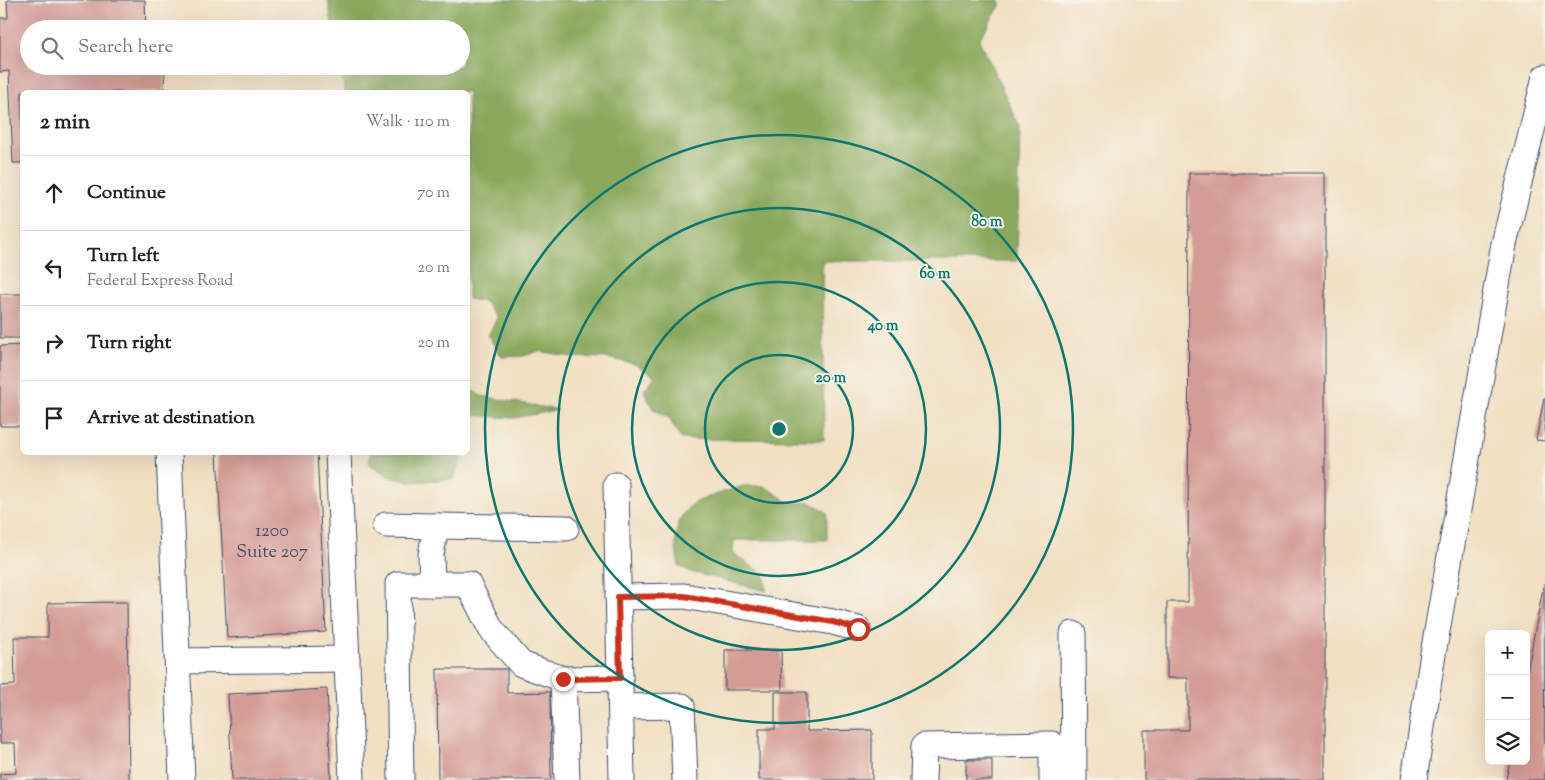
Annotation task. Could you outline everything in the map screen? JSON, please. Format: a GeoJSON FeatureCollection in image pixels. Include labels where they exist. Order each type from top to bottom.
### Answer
{"type":"FeatureCollection","features":[{"type":"Feature","properties":{"kind":"street"},"geometry":{"type":"LineString","coordinates":[[1414,780],[1434,651],[1504,244],[1545,77]]}},
{"type":"Feature","properties":{"kind":"street"},"geometry":{"type":"LineString","coordinates":[[169,455],[182,780]]}},
{"type":"Feature","properties":{"kind":"street"},"geometry":{"type":"LineString","coordinates":[[338,455],[352,780]]}},
{"type":"Feature","properties":{"kind":"street"},"geometry":{"type":"LineString","coordinates":[[616,485],[622,780]]}},
{"type":"Feature","properties":{"kind":"street"},"geometry":{"type":"LineString","coordinates":[[386,524],[566,528]]}},
{"type":"Feature","properties":{"kind":"street"},"geometry":{"type":"LineString","coordinates":[[432,584],[431,555],[436,526]]}},
{"type":"Feature","properties":{"kind":"street"},"geometry":{"type":"LineString","coordinates":[[401,780],[398,584],[468,584],[491,630],[521,664],[563,679],[620,678]]}},
{"type":"Feature","properties":{"kind":"street"},"geometry":{"type":"LineString","coordinates":[[618,597],[684,596],[833,622],[858,629]]}},
{"type":"Feature","properties":{"kind":"street"},"geometry":{"type":"LineString","coordinates":[[1073,634],[1074,780]]}},
{"type":"Feature","properties":{"kind":"street"},"geometry":{"type":"LineString","coordinates":[[178,661],[348,658]]}},
{"type":"Feature","properties":{"kind":"street"},"geometry":{"type":"LineString","coordinates":[[563,679],[567,780]]}},
{"type":"Feature","properties":{"kind":"street"},"geometry":{"type":"LineString","coordinates":[[621,707],[682,706],[685,780]]}},
{"type":"Feature","properties":{"kind":"street"},"geometry":{"type":"LineString","coordinates":[[923,780],[924,746],[1052,744],[1052,780]]}},
{"type":"Feature","properties":{"kind":"green space"},"geometry":{"type":"Polygon","coordinates":[[[328,0],[1000,0],[1001,4],[979,40],[1020,126],[1017,261],[822,261],[824,440],[681,439],[669,418],[653,409],[644,391],[655,376],[635,364],[607,358],[572,357],[539,351],[523,356],[502,357],[488,336],[497,318],[485,302],[470,299],[470,90],[345,90],[342,75],[470,75],[470,20],[331,20],[328,0]]]}},
{"type":"Feature","properties":{"kind":"green space"},"geometry":{"type":"Polygon","coordinates":[[[470,389],[481,396],[558,410],[514,418],[470,415],[470,389]]]}},
{"type":"Feature","properties":{"kind":"green space"},"geometry":{"type":"Polygon","coordinates":[[[370,455],[460,455],[461,460],[453,479],[412,482],[389,477],[370,464],[370,455]]]}},
{"type":"Feature","properties":{"kind":"green space"},"geometry":{"type":"Polygon","coordinates":[[[743,486],[764,486],[790,503],[810,502],[827,512],[827,540],[734,540],[733,553],[765,575],[766,591],[691,572],[679,566],[676,550],[676,533],[681,517],[692,505],[702,500],[743,486]]]}},
{"type":"Feature","properties":{"kind":"building"},"geometry":{"type":"Polygon","coordinates":[[[7,0],[145,0],[146,20],[20,20],[20,75],[165,75],[163,90],[20,90],[20,163],[13,163],[9,71],[0,72],[0,18],[8,18],[7,0]]]}},
{"type":"Feature","properties":{"kind":"building"},"geometry":{"type":"Polygon","coordinates":[[[1189,173],[1325,173],[1325,780],[1144,780],[1144,730],[1188,730],[1188,678],[1167,678],[1167,602],[1188,602],[1189,173]]]}},
{"type":"Feature","properties":{"kind":"building"},"geometry":{"type":"Polygon","coordinates":[[[0,294],[20,294],[20,338],[0,338],[0,294]]]}},
{"type":"Feature","properties":{"kind":"building"},"geometry":{"type":"Polygon","coordinates":[[[20,345],[20,426],[0,426],[0,346],[20,345]]]}},
{"type":"Feature","properties":{"kind":"building"},"geometry":{"type":"Polygon","coordinates":[[[1545,399],[1545,441],[1536,440],[1545,399]]]}},
{"type":"Feature","properties":{"kind":"building"},"geometry":{"type":"Polygon","coordinates":[[[217,455],[317,455],[326,632],[227,638],[217,455]]]}},
{"type":"Feature","properties":{"kind":"building"},"geometry":{"type":"Polygon","coordinates":[[[1544,583],[1545,780],[1506,780],[1509,765],[1530,765],[1530,656],[1544,583]]]}},
{"type":"Feature","properties":{"kind":"building"},"geometry":{"type":"Polygon","coordinates":[[[127,602],[129,780],[0,780],[0,774],[16,773],[15,743],[0,743],[0,686],[15,685],[14,637],[48,637],[48,603],[127,602]]]}},
{"type":"Feature","properties":{"kind":"building"},"geometry":{"type":"Polygon","coordinates":[[[725,650],[781,650],[782,690],[725,690],[725,650]]]}},
{"type":"Feature","properties":{"kind":"building"},"geometry":{"type":"Polygon","coordinates":[[[437,669],[507,669],[507,693],[550,692],[551,780],[438,780],[437,669]]]}},
{"type":"Feature","properties":{"kind":"building"},"geometry":{"type":"Polygon","coordinates":[[[327,689],[331,780],[232,780],[228,694],[327,689]]]}},
{"type":"Feature","properties":{"kind":"building"},"geometry":{"type":"Polygon","coordinates":[[[775,692],[807,692],[807,731],[872,730],[872,780],[759,780],[759,729],[775,729],[775,692]]]}},
{"type":"Feature","properties":{"kind":"building"},"geometry":{"type":"Polygon","coordinates":[[[966,760],[992,760],[992,780],[966,780],[966,760]]]}},
{"type":"Feature","properties":{"kind":"route"},"geometry":{"type":"LineString","coordinates":[[563,679],[620,678],[618,597],[684,596],[833,622],[858,629]]}}]}
